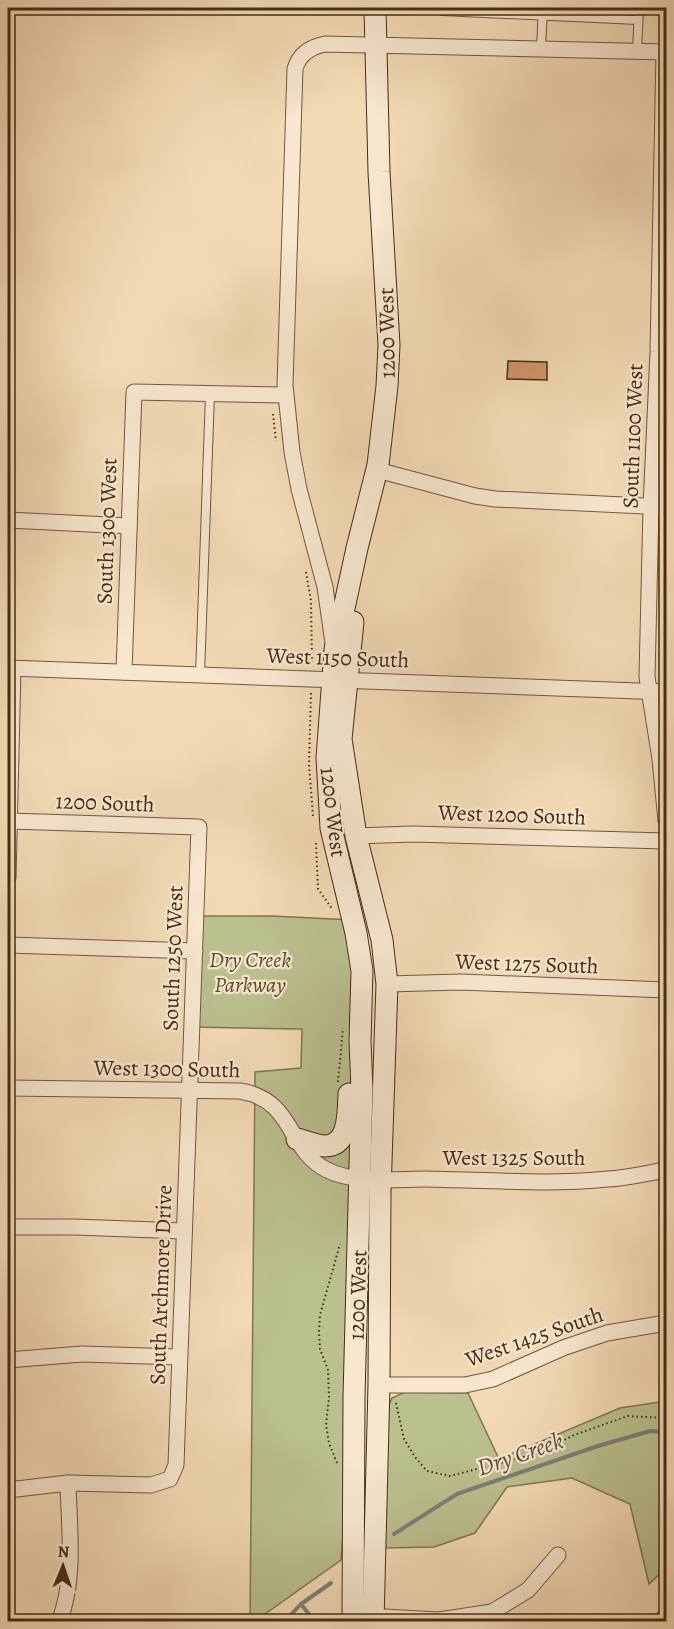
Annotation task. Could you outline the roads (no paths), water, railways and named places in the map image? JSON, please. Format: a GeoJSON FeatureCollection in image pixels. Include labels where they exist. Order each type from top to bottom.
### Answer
{"type":"FeatureCollection","features":[{"type":"Feature","properties":{"kind":"street","name":"1200 West"},"geometry":{"type":"LineString","coordinates":[[375,8],[380,45]]}},
{"type":"Feature","properties":{"kind":"street","name":"1200 West"},"geometry":{"type":"LineString","coordinates":[[363,1619],[386,1393],[362,1089],[360,1041],[362,971],[358,942],[332,828],[327,758],[359,570],[380,471],[383,440],[389,345],[379,172],[380,45],[384,8]]}},
{"type":"Feature","properties":{"kind":"street"},"geometry":{"type":"LineString","coordinates":[[335,650],[326,587],[294,462],[285,395],[296,69],[303,54],[316,46],[325,44],[665,52]]}},
{"type":"Feature","properties":{"kind":"street","name":"South 1100 West"},"geometry":{"type":"LineString","coordinates":[[665,52],[659,507],[646,677],[660,759],[666,821]]}},
{"type":"Feature","properties":{"kind":"street","name":"South 1300 West"},"geometry":{"type":"LineString","coordinates":[[124,672],[134,392],[210,394]]}},
{"type":"Feature","properties":{"kind":"street"},"geometry":{"type":"LineString","coordinates":[[210,394],[285,395]]}},
{"type":"Feature","properties":{"kind":"street","name":"1200 West"},"geometry":{"type":"LineString","coordinates":[[363,1619],[354,1396],[387,984],[382,940],[356,836],[341,739],[339,680],[335,650],[357,548],[380,471]]}},
{"type":"Feature","properties":{"kind":"street"},"geometry":{"type":"LineString","coordinates":[[380,471],[495,499],[659,507]]}},
{"type":"Feature","properties":{"kind":"street"},"geometry":{"type":"LineString","coordinates":[[8,520],[129,526]]}},
{"type":"Feature","properties":{"kind":"street"},"geometry":{"type":"LineString","coordinates":[[8,878],[10,668]]}},
{"type":"Feature","properties":{"kind":"street","name":"West 1150 South"},"geometry":{"type":"LineString","coordinates":[[10,668],[666,692]]}},
{"type":"Feature","properties":{"kind":"street","name":"1200 South"},"geometry":{"type":"LineString","coordinates":[[9,821],[200,827]]}},
{"type":"Feature","properties":{"kind":"street","name":"South 1250 West"},"geometry":{"type":"LineString","coordinates":[[189,1090],[200,827]]}},
{"type":"Feature","properties":{"kind":"street","name":"West 1200 South"},"geometry":{"type":"LineString","coordinates":[[356,836],[413,834],[666,841]]}},
{"type":"Feature","properties":{"kind":"street"},"geometry":{"type":"LineString","coordinates":[[8,945],[195,951]]}},
{"type":"Feature","properties":{"kind":"street","name":"West 1275 South"},"geometry":{"type":"LineString","coordinates":[[387,984],[461,982],[666,990]]}},
{"type":"Feature","properties":{"kind":"street"},"geometry":{"type":"LineString","coordinates":[[297,1139],[327,1146],[339,1141],[343,1136],[360,1041]]}},
{"type":"Feature","properties":{"kind":"street","name":"West 1300 South"},"geometry":{"type":"LineString","coordinates":[[8,1088],[240,1091],[261,1096],[281,1113],[304,1150],[315,1162],[328,1171],[370,1178]]}},
{"type":"Feature","properties":{"kind":"street","name":"South Archmore Drive"},"geometry":{"type":"LineString","coordinates":[[68,1483],[151,1485],[170,1479],[176,1465],[189,1090]]}},
{"type":"Feature","properties":{"kind":"street","name":"West 1325 South"},"geometry":{"type":"LineString","coordinates":[[370,1178],[540,1181],[608,1179],[666,1170]]}},
{"type":"Feature","properties":{"kind":"street"},"geometry":{"type":"LineString","coordinates":[[8,1227],[184,1231]]}},
{"type":"Feature","properties":{"kind":"street","name":"West 1425 South"},"geometry":{"type":"LineString","coordinates":[[386,1393],[465,1385],[493,1379],[563,1348],[607,1333],[666,1323]]}},
{"type":"Feature","properties":{"kind":"street"},"geometry":{"type":"LineString","coordinates":[[8,1360],[82,1354],[179,1357]]}},
{"type":"Feature","properties":{"kind":"street"},"geometry":{"type":"LineString","coordinates":[[8,1490],[68,1483],[69,1572],[64,1609],[59,1622]]}},
{"type":"Feature","properties":{"kind":"street"},"geometry":{"type":"LineString","coordinates":[[363,1619],[439,1620],[492,1612],[528,1590],[558,1555]]}},
{"type":"Feature","properties":{"kind":"lane"},"geometry":{"type":"LineString","coordinates":[[442,8],[442,12],[543,11],[638,20]]}},
{"type":"Feature","properties":{"kind":"lane"},"geometry":{"type":"LineString","coordinates":[[637,51],[639,8]]}},
{"type":"Feature","properties":{"kind":"lane"},"geometry":{"type":"LineString","coordinates":[[541,48],[543,11]]}},
{"type":"Feature","properties":{"kind":"lane"},"geometry":{"type":"LineString","coordinates":[[200,675],[210,394]]}},
{"type":"Feature","properties":{"kind":"waterway","name":"Dry Creek"},"geometry":{"type":"LineString","coordinates":[[394,1534],[457,1494],[598,1446],[650,1431],[666,1432]]}},
{"type":"Feature","properties":{"kind":"waterway","name":"Dry Creek"},"geometry":{"type":"LineString","coordinates":[[284,1622],[301,1604],[331,1583]]}},
{"type":"Feature","properties":{"kind":"waterway"},"geometry":{"type":"LineString","coordinates":[[301,1604],[315,1622]]}},
{"type":"Feature","properties":{"kind":"railway"},"geometry":{"type":"LineString","coordinates":[[652,1622],[666,1608]]}},
{"type":"Feature","properties":{"kind":"park label","name":"Dry Creek Parkway"},"geometry":{"type":"Point","coordinates":[250,972]}}]}
